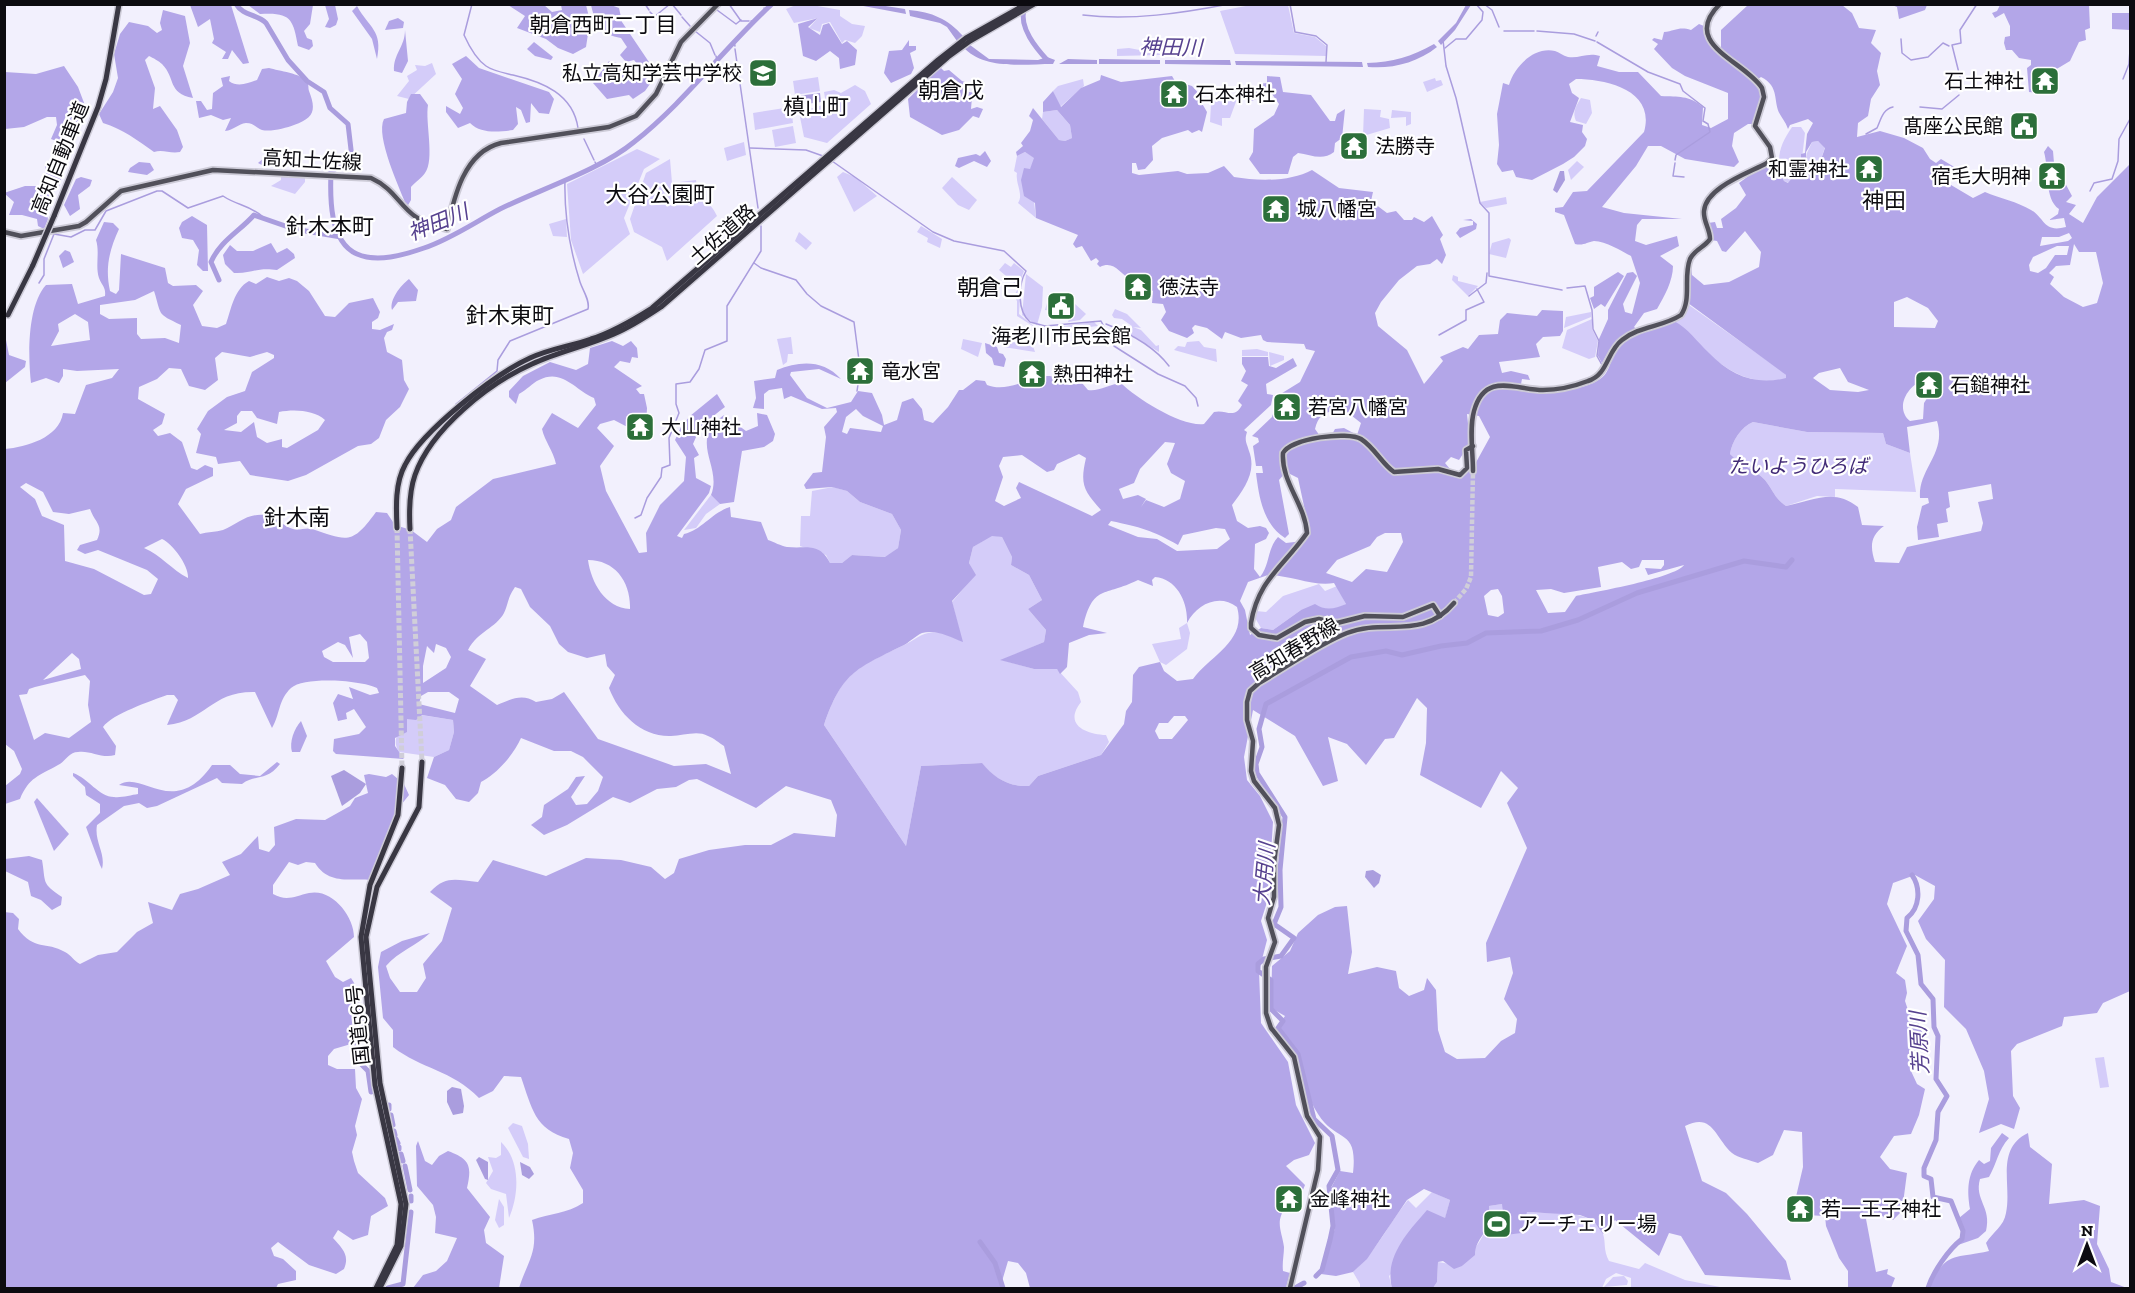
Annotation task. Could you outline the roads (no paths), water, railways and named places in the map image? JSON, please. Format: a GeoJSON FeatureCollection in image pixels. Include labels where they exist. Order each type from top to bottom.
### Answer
{"type":"FeatureCollection","features":[{"type":"Feature","properties":{"kind":"highway","name":"高知自動車道"},"geometry":{"type":"LineString","coordinates":[[8,315],[33,265],[98,107],[106,79],[119,4]]}},
{"type":"Feature","properties":{"kind":"highway","name":"土佐道路"},"geometry":{"type":"LineString","coordinates":[[418,446],[456,410],[506,371],[529,358],[613,330],[652,308],[960,45],[1030,5]]}},
{"type":"Feature","properties":{"kind":"highway","name":"土佐道路"},"geometry":{"type":"LineString","coordinates":[[420,462],[432,443],[460,414],[511,375],[549,357],[615,334],[661,307],[960,45]]}},
{"type":"Feature","properties":{"kind":"highway"},"geometry":{"type":"LineString","coordinates":[[397,528],[400,477],[404,466],[418,446],[432,443]]}},
{"type":"Feature","properties":{"kind":"highway"},"geometry":{"type":"LineString","coordinates":[[410,529],[410,493],[420,462],[418,446]]}},
{"type":"Feature","properties":{"kind":"highway","name":"国道56号"},"geometry":{"type":"LineString","coordinates":[[380,1288],[401,1246],[406,1204],[400,1164],[380,1083],[366,937],[370,910],[377,887],[419,807],[422,762]]}},
{"type":"Feature","properties":{"kind":"highway","name":"国道56号"},"geometry":{"type":"LineString","coordinates":[[375,1288],[397,1245],[401,1204],[372,1065],[362,960],[362,925],[370,885],[398,814],[402,768]]}},
{"type":"Feature","properties":{"kind":"main road","name":"高知土佐線"},"geometry":{"type":"LineString","coordinates":[[4,232],[21,236],[79,226],[121,191],[213,170],[361,176],[378,181],[417,220],[447,229],[457,186],[484,150],[501,143],[609,127],[629,120],[652,100],[681,42],[718,4]]}},
{"type":"Feature","properties":{"kind":"main road","name":"高知春野線"},"geometry":{"type":"LineString","coordinates":[[1473,471],[1474,409],[1480,398],[1489,389],[1506,384],[1546,390],[1591,381],[1603,371],[1615,347],[1623,339],[1681,315],[1687,303],[1687,274],[1690,260],[1695,251],[1710,239],[1704,213],[1706,202],[1718,188],[1767,163],[1772,158],[1770,147],[1755,126],[1764,96],[1762,88],[1715,47],[1708,36],[1709,19],[1720,4]]}},
{"type":"Feature","properties":{"kind":"main road","name":"高知春野線"},"geometry":{"type":"LineString","coordinates":[[1440,616],[1432,605],[1403,617],[1365,616],[1337,623],[1312,620],[1277,638],[1258,635],[1251,628],[1265,580],[1278,568],[1306,533],[1298,503],[1283,471],[1283,453],[1289,445],[1314,439],[1353,436],[1366,442],[1394,472],[1438,469],[1460,475],[1467,468],[1466,450],[1473,446]]}},
{"type":"Feature","properties":{"kind":"main road","name":"高知春野線"},"geometry":{"type":"LineString","coordinates":[[1290,1288],[1318,1170],[1320,1137],[1307,1116],[1294,1057],[1268,1020],[1266,977],[1268,959],[1275,942],[1268,918],[1274,897],[1274,863],[1280,825],[1275,808],[1251,776],[1253,738],[1246,709],[1250,691],[1259,683],[1345,634],[1364,629],[1413,627],[1440,616],[1454,603]]}},
{"type":"Feature","properties":{"kind":"waterway","name":"神田川"},"geometry":{"type":"LineString","coordinates":[[236,4],[242,11],[266,23],[288,60],[307,81],[324,92],[330,108],[348,124],[352,158],[331,172],[333,218],[341,240],[348,248],[357,254],[373,258],[408,253],[434,244],[500,209],[587,170],[620,152],[670,110],[772,4]]}},
{"type":"Feature","properties":{"kind":"waterway"},"geometry":{"type":"LineString","coordinates":[[472,4],[464,35],[479,60],[492,69],[535,81],[555,91],[570,106],[578,128]]}},
{"type":"Feature","properties":{"kind":"waterway"},"geometry":{"type":"LineString","coordinates":[[645,4],[649,10]]}},
{"type":"Feature","properties":{"kind":"waterway"},"geometry":{"type":"LineString","coordinates":[[654,17],[670,4]]}},
{"type":"Feature","properties":{"kind":"waterway"},"geometry":{"type":"LineString","coordinates":[[672,4],[681,15]]}},
{"type":"Feature","properties":{"kind":"waterway"},"geometry":{"type":"LineString","coordinates":[[729,4],[741,21],[749,21]]}},
{"type":"Feature","properties":{"kind":"waterway"},"geometry":{"type":"LineString","coordinates":[[1083,15],[1101,17],[1156,15],[1229,4]]}},
{"type":"Feature","properties":{"kind":"waterway"},"geometry":{"type":"LineString","coordinates":[[1290,4],[1295,32],[1316,36],[1327,45],[1326,62]]}},
{"type":"Feature","properties":{"kind":"waterway"},"geometry":{"type":"LineString","coordinates":[[1445,48],[1456,39],[1466,39],[1482,20],[1483,12],[1476,4]]}},
{"type":"Feature","properties":{"kind":"waterway"},"geometry":{"type":"LineString","coordinates":[[1484,4],[1492,10],[1499,27]]}},
{"type":"Feature","properties":{"kind":"waterway"},"geometry":{"type":"LineString","coordinates":[[1961,81],[1952,45],[1961,43],[1960,30],[1977,4]]}},
{"type":"Feature","properties":{"kind":"waterway"},"geometry":{"type":"LineString","coordinates":[[1024,9],[1026,30],[1048,61]]}},
{"type":"Feature","properties":{"kind":"waterway"},"geometry":{"type":"LineString","coordinates":[[717,10],[736,24],[741,20]]}},
{"type":"Feature","properties":{"kind":"waterway"},"geometry":{"type":"LineString","coordinates":[[650,12],[653,15]]}},
{"type":"Feature","properties":{"kind":"waterway"},"geometry":{"type":"LineString","coordinates":[[682,17],[690,26]]}},
{"type":"Feature","properties":{"kind":"waterway","name":"神田川"},"geometry":{"type":"LineString","coordinates":[[751,21],[756,21]]}},
{"type":"Feature","properties":{"kind":"waterway"},"geometry":{"type":"LineString","coordinates":[[695,31],[710,43],[715,55]]}},
{"type":"Feature","properties":{"kind":"waterway"},"geometry":{"type":"LineString","coordinates":[[1504,31],[1534,31]]}},
{"type":"Feature","properties":{"kind":"waterway"},"geometry":{"type":"LineString","coordinates":[[1537,31],[1574,34],[1595,41]]}},
{"type":"Feature","properties":{"kind":"waterway"},"geometry":{"type":"LineString","coordinates":[[1596,36],[1598,32]]}},
{"type":"Feature","properties":{"kind":"waterway"},"geometry":{"type":"LineString","coordinates":[[1901,39],[1902,53],[1911,60],[1928,57],[1943,43],[1949,46]]}},
{"type":"Feature","properties":{"kind":"waterway"},"geometry":{"type":"LineString","coordinates":[[1443,40],[1446,66],[1456,98],[1480,203],[1489,213],[1489,276],[1562,290]]}},
{"type":"Feature","properties":{"kind":"waterway","name":"神田川"},"geometry":{"type":"LineString","coordinates":[[734,42],[735,46]]}},
{"type":"Feature","properties":{"kind":"waterway"},"geometry":{"type":"LineString","coordinates":[[1597,42],[1648,72],[1680,84],[1683,91],[1705,108],[1703,121],[1708,124],[1710,132],[1676,155],[1675,160]]}},
{"type":"Feature","properties":{"kind":"waterway"},"geometry":{"type":"LineString","coordinates":[[735,49],[758,208]]}},
{"type":"Feature","properties":{"kind":"waterway"},"geometry":{"type":"LineString","coordinates":[[2123,79],[2129,64],[2130,50]]}},
{"type":"Feature","properties":{"kind":"waterway","name":"神田川"},"geometry":{"type":"LineString","coordinates":[[716,56],[717,60]]}},
{"type":"Feature","properties":{"kind":"waterway"},"geometry":{"type":"LineString","coordinates":[[1920,107],[1942,109],[1959,95]]}},
{"type":"Feature","properties":{"kind":"waterway"},"geometry":{"type":"LineString","coordinates":[[1866,134],[1877,128],[1885,112],[1893,107]]}},
{"type":"Feature","properties":{"kind":"waterway"},"geometry":{"type":"LineString","coordinates":[[2090,191],[2094,183],[2112,179],[2118,161],[2119,139],[2130,119]]}},
{"type":"Feature","properties":{"kind":"waterway"},"geometry":{"type":"LineString","coordinates":[[584,139],[594,160]]}},
{"type":"Feature","properties":{"kind":"waterway"},"geometry":{"type":"LineString","coordinates":[[750,148],[806,150],[823,156]]}},
{"type":"Feature","properties":{"kind":"waterway"},"geometry":{"type":"LineString","coordinates":[[832,161],[933,232],[954,241],[1004,251],[1026,271],[1021,283],[1020,298],[1023,311],[1030,322],[1045,326],[1101,321],[1114,346],[1158,374],[1185,386],[1196,398],[1198,406]]}},
{"type":"Feature","properties":{"kind":"waterway"},"geometry":{"type":"LineString","coordinates":[[1675,163],[1673,176],[1684,177]]}},
{"type":"Feature","properties":{"kind":"waterway"},"geometry":{"type":"LineString","coordinates":[[456,404],[497,371],[498,360],[510,341],[588,309],[587,299],[573,257],[567,219],[565,179]]}},
{"type":"Feature","properties":{"kind":"waterway"},"geometry":{"type":"LineString","coordinates":[[39,283],[44,275],[44,259],[54,234],[71,237],[85,230],[95,230],[106,211],[157,191],[162,191],[188,208],[223,196],[262,216]]}},
{"type":"Feature","properties":{"kind":"waterway"},"geometry":{"type":"LineString","coordinates":[[219,280],[211,262],[225,242],[254,215],[294,229],[341,237]]}},
{"type":"Feature","properties":{"kind":"waterway"},"geometry":{"type":"LineString","coordinates":[[635,518],[641,515],[647,498],[661,477],[662,468],[670,465],[669,438],[679,413],[676,404],[676,384],[690,382],[699,369],[705,350],[727,341],[727,306],[761,251],[761,226]]}},
{"type":"Feature","properties":{"kind":"waterway"},"geometry":{"type":"LineString","coordinates":[[754,263],[761,268],[796,280],[821,306],[854,322],[860,368],[857,375]]}},
{"type":"Feature","properties":{"kind":"waterway"},"geometry":{"type":"LineString","coordinates":[[1469,296],[1486,283],[1487,273]]}},
{"type":"Feature","properties":{"kind":"waterway"},"geometry":{"type":"LineString","coordinates":[[1567,288],[1585,286],[1592,310],[1593,329],[1599,341],[1597,356],[1602,365]]}},
{"type":"Feature","properties":{"kind":"waterway"},"geometry":{"type":"LineString","coordinates":[[1439,335],[1466,320],[1466,310],[1484,302],[1477,289]]}},
{"type":"Feature","properties":{"kind":"waterway"},"geometry":{"type":"LineString","coordinates":[[1106,324],[1140,341],[1156,352],[1169,366]]}},
{"type":"Feature","properties":{"kind":"waterway"},"geometry":{"type":"LineString","coordinates":[[857,391],[859,378]]}},
{"type":"Feature","properties":{"kind":"waterway","name":"大用川"},"geometry":{"type":"LineString","coordinates":[[1316,1276],[1322,1270],[1333,1226],[1329,1186],[1338,1170],[1332,1136],[1314,1119],[1298,1054],[1278,1028],[1283,1021],[1271,1009],[1271,980],[1258,971],[1258,964],[1264,959],[1281,956],[1294,938],[1274,924],[1281,907],[1280,870],[1285,817],[1257,773],[1256,764],[1262,747],[1259,729],[1266,704],[1351,657],[1386,651],[1402,655],[1467,643],[1486,633],[1541,631],[1578,620],[1637,593],[1744,561],[1786,567],[1792,560]]}},
{"type":"Feature","properties":{"kind":"waterway","name":"芳原川"},"geometry":{"type":"LineString","coordinates":[[1912,875],[1917,886],[1918,898],[1915,909],[1907,918],[1906,931],[1918,955],[1921,984],[1933,999],[1934,1027],[1938,1036],[1936,1079],[1947,1096],[1938,1112],[1936,1140],[1924,1168],[1924,1176],[1931,1179],[1933,1197],[1951,1201],[1963,1231],[1962,1239],[1951,1249],[1933,1275],[1928,1288]]}},
{"type":"Feature","properties":{"kind":"waterway"},"geometry":{"type":"LineString","coordinates":[[363,1022],[359,1030],[356,1053],[359,1062],[368,1071],[371,1092]]}},
{"type":"Feature","properties":{"kind":"waterway"},"geometry":{"type":"LineString","coordinates":[[391,1115],[393,1125]]}},
{"type":"Feature","properties":{"kind":"waterway"},"geometry":{"type":"LineString","coordinates":[[394,1131],[395,1135]]}},
{"type":"Feature","properties":{"kind":"waterway"},"geometry":{"type":"LineString","coordinates":[[396,1139],[398,1143]]}},
{"type":"Feature","properties":{"kind":"waterway"},"geometry":{"type":"LineString","coordinates":[[401,1154],[403,1161]]}},
{"type":"Feature","properties":{"kind":"waterway"},"geometry":{"type":"LineString","coordinates":[[405,1166],[410,1190]]}},
{"type":"Feature","properties":{"kind":"waterway"},"geometry":{"type":"LineString","coordinates":[[411,1196],[411,1201]]}},
{"type":"Feature","properties":{"kind":"waterway"},"geometry":{"type":"LineString","coordinates":[[388,1288],[403,1284],[411,1212]]}},
{"type":"Feature","properties":{"kind":"waterway"},"geometry":{"type":"LineString","coordinates":[[980,1242],[995,1263],[1003,1288]]}},
{"type":"Feature","properties":{"kind":"waterway","name":"大用川"},"geometry":{"type":"LineString","coordinates":[[1295,1288],[1304,1283]]}},
{"type":"Feature","properties":{"kind":"tunnel"},"geometry":{"type":"LineString","coordinates":[[1454,603],[1466,589],[1471,577],[1473,471]]}},
{"type":"Feature","properties":{"kind":"tunnel"},"geometry":{"type":"LineString","coordinates":[[397,528],[402,768]]}},
{"type":"Feature","properties":{"kind":"tunnel"},"geometry":{"type":"LineString","coordinates":[[410,529],[422,762]]}},
{"type":"Feature","properties":{"kind":"place","name":"私立高知学芸中学校"},"geometry":{"type":"Point","coordinates":[763,73]}},
{"type":"Feature","properties":{"kind":"place","name":"石土神社"},"geometry":{"type":"Point","coordinates":[2045,81]}},
{"type":"Feature","properties":{"kind":"place","name":"石本神社"},"geometry":{"type":"Point","coordinates":[1174,94]}},
{"type":"Feature","properties":{"kind":"place","name":"髙座公民館"},"geometry":{"type":"Point","coordinates":[2024,126]}},
{"type":"Feature","properties":{"kind":"place","name":"法勝寺"},"geometry":{"type":"Point","coordinates":[1354,146]}},
{"type":"Feature","properties":{"kind":"place","name":"和霊神社"},"geometry":{"type":"Point","coordinates":[1869,169]}},
{"type":"Feature","properties":{"kind":"place","name":"宿毛大明神"},"geometry":{"type":"Point","coordinates":[2052,176]}},
{"type":"Feature","properties":{"kind":"place","name":"城八幡宮"},"geometry":{"type":"Point","coordinates":[1276,209]}},
{"type":"Feature","properties":{"kind":"place","name":"徳法寺"},"geometry":{"type":"Point","coordinates":[1138,287]}},
{"type":"Feature","properties":{"kind":"place","name":"海老川市民会館"},"geometry":{"type":"Point","coordinates":[1061,306]}},
{"type":"Feature","properties":{"kind":"place","name":"竜水宮"},"geometry":{"type":"Point","coordinates":[860,371]}},
{"type":"Feature","properties":{"kind":"place","name":"熱田神社"},"geometry":{"type":"Point","coordinates":[1032,374]}},
{"type":"Feature","properties":{"kind":"place","name":"石鎚神社"},"geometry":{"type":"Point","coordinates":[1929,385]}},
{"type":"Feature","properties":{"kind":"place","name":"若宮八幡宮"},"geometry":{"type":"Point","coordinates":[1287,407]}},
{"type":"Feature","properties":{"kind":"place","name":"大山神社"},"geometry":{"type":"Point","coordinates":[640,427]}},
{"type":"Feature","properties":{"kind":"place","name":"金峰神社"},"geometry":{"type":"Point","coordinates":[1289,1199]}},
{"type":"Feature","properties":{"kind":"place","name":"若一王子神社"},"geometry":{"type":"Point","coordinates":[1800,1209]}},
{"type":"Feature","properties":{"kind":"place","name":"アーチェリー場"},"geometry":{"type":"Point","coordinates":[1497,1224]}},
{"type":"Feature","properties":{"kind":"district","name":"朝倉西町二丁目"},"geometry":{"type":"Point","coordinates":[603,24]}},
{"type":"Feature","properties":{"kind":"district","name":"朝倉戊"},"geometry":{"type":"Point","coordinates":[951,90]}},
{"type":"Feature","properties":{"kind":"district","name":"槙山町"},"geometry":{"type":"Point","coordinates":[816,106]}},
{"type":"Feature","properties":{"kind":"district","name":"大谷公園町"},"geometry":{"type":"Point","coordinates":[660,194]}},
{"type":"Feature","properties":{"kind":"district","name":"神田"},"geometry":{"type":"Point","coordinates":[1884,200]}},
{"type":"Feature","properties":{"kind":"district","name":"針木本町"},"geometry":{"type":"Point","coordinates":[330,226]}},
{"type":"Feature","properties":{"kind":"district","name":"朝倉己"},"geometry":{"type":"Point","coordinates":[990,287]}},
{"type":"Feature","properties":{"kind":"district","name":"針木東町"},"geometry":{"type":"Point","coordinates":[510,315]}},
{"type":"Feature","properties":{"kind":"district","name":"針木南"},"geometry":{"type":"Point","coordinates":[297,517]}},
{"type":"Feature","properties":{"kind":"park label","name":"たいようひろば"},"geometry":{"type":"Point","coordinates":[1798,466]}}]}
